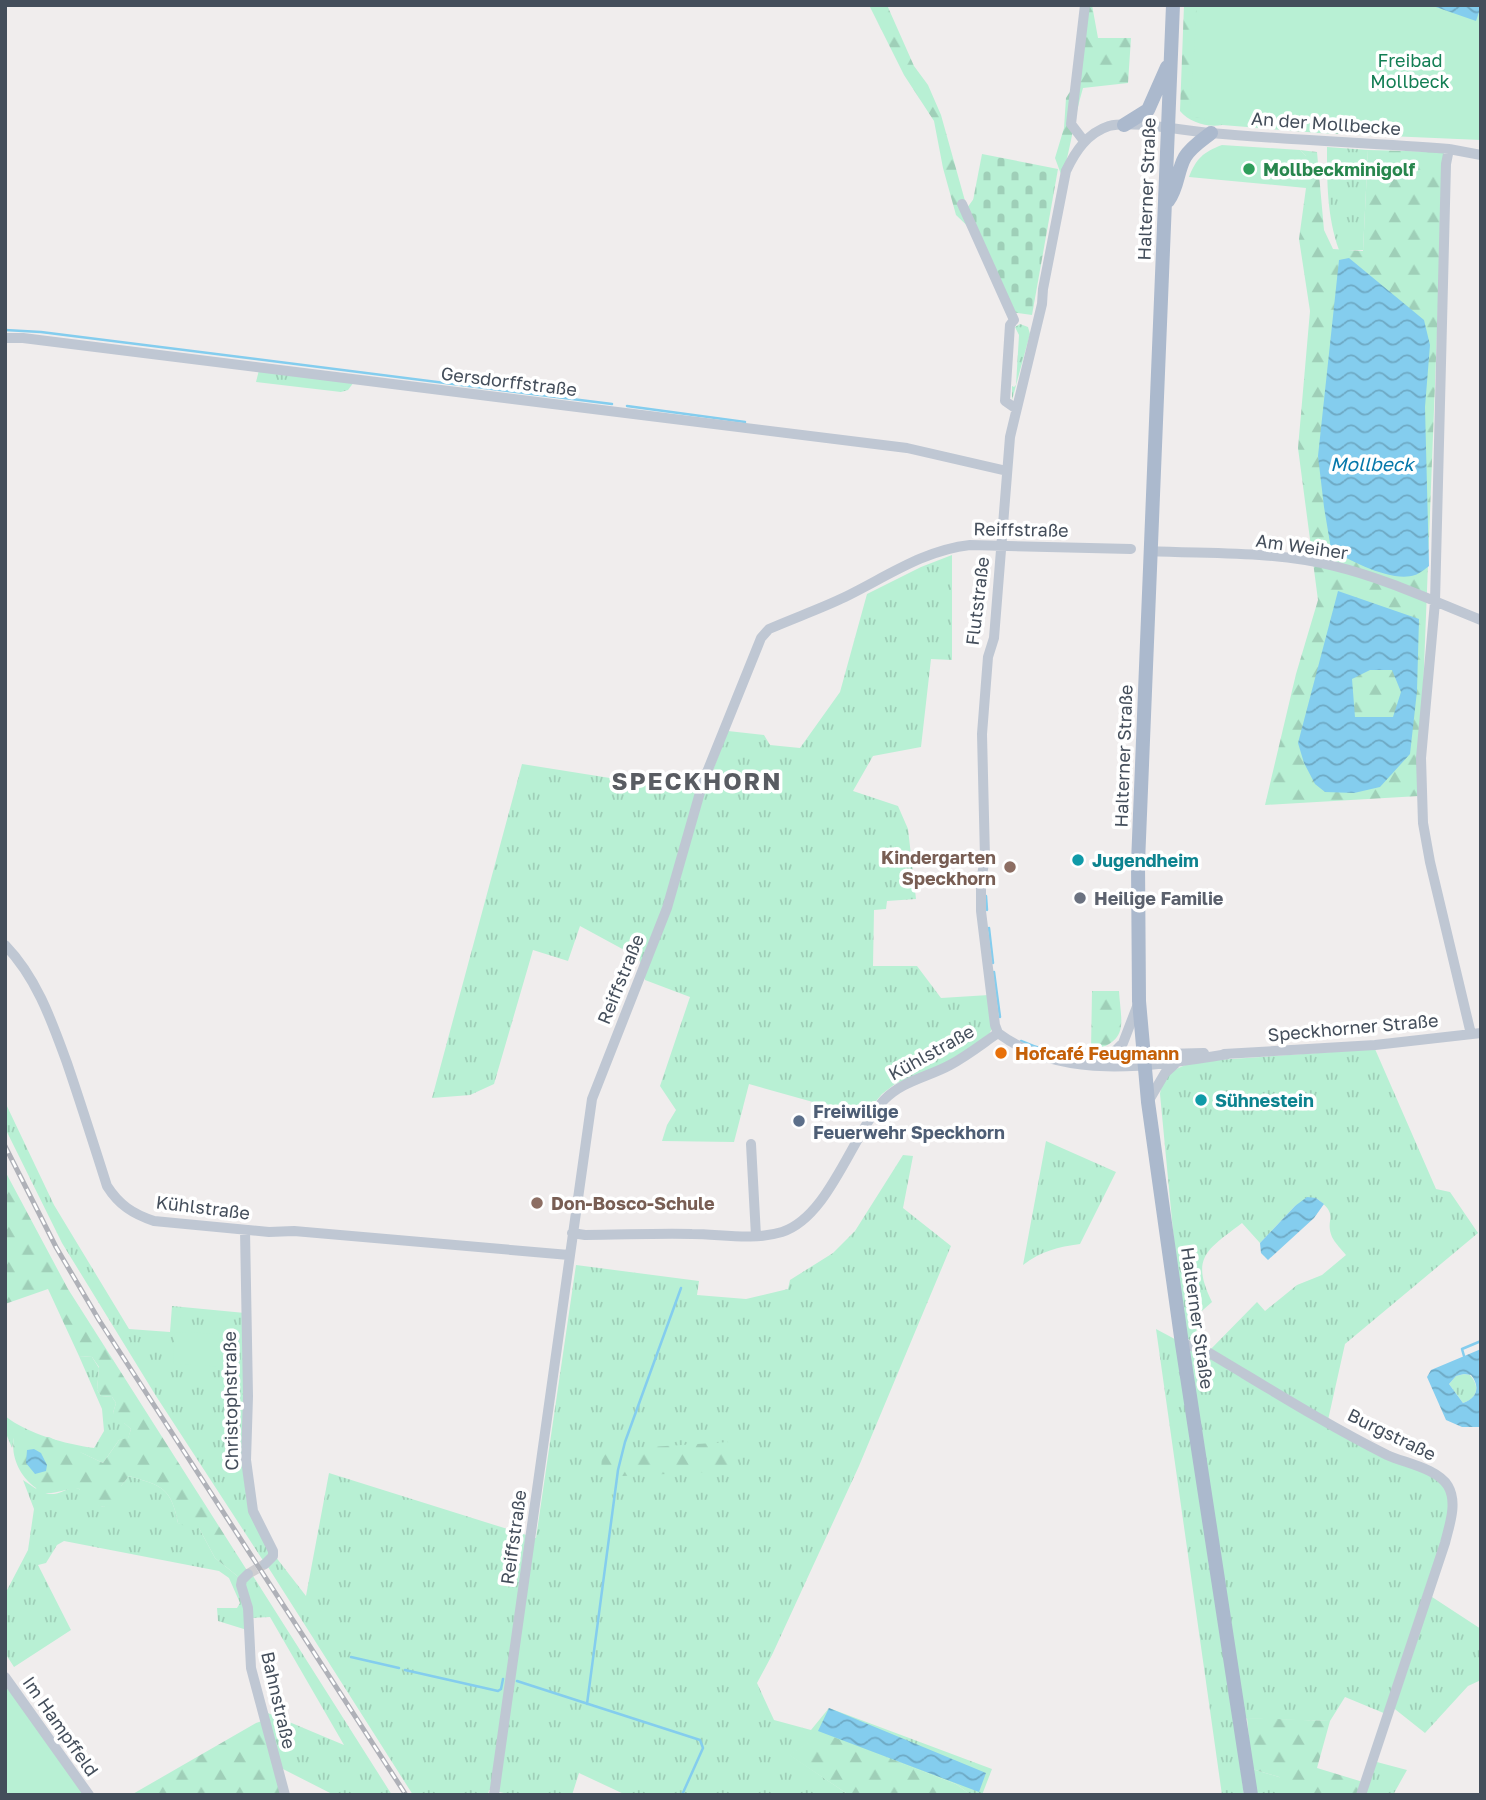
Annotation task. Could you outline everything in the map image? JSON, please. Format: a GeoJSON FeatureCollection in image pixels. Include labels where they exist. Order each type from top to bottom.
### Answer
{"type":"FeatureCollection","features":[{"type":"Feature","properties":{"kind":"main road","name":"Halterner Straße"},"geometry":{"type":"LineString","coordinates":[[1173,5],[1156,551],[1138,863],[1139,1001],[1148,1102],[1182,1344],[1251,1795]]}},
{"type":"Feature","properties":{"kind":"main road"},"geometry":{"type":"LineString","coordinates":[[1124,125],[1148,110],[1163,72],[1170,63]]}},
{"type":"Feature","properties":{"kind":"main road"},"geometry":{"type":"LineString","coordinates":[[1165,205],[1174,193],[1185,157],[1211,133]]}},
{"type":"Feature","properties":{"kind":"street"},"geometry":{"type":"LineString","coordinates":[[1085,5],[1071,124],[1084,141],[1109,127],[1124,125],[1168,129]]}},
{"type":"Feature","properties":{"kind":"street","name":"An der Mollbecke"},"geometry":{"type":"LineString","coordinates":[[1168,129],[1449,149],[1481,155]]}},
{"type":"Feature","properties":{"kind":"street","name":"Flutstraße"},"geometry":{"type":"LineString","coordinates":[[998,1033],[981,921],[981,881],[985,858],[981,746],[987,698],[986,678],[993,638],[1015,408],[1037,324],[1066,171],[1073,155],[1084,141]]}},
{"type":"Feature","properties":{"kind":"street"},"geometry":{"type":"LineString","coordinates":[[1449,149],[1446,164],[1435,602],[1422,758],[1423,823],[1430,862],[1476,1033]]}},
{"type":"Feature","properties":{"kind":"street"},"geometry":{"type":"LineString","coordinates":[[962,204],[1014,320]]}},
{"type":"Feature","properties":{"kind":"street"},"geometry":{"type":"LineString","coordinates":[[1014,320],[1037,324]]}},
{"type":"Feature","properties":{"kind":"street"},"geometry":{"type":"LineString","coordinates":[[1014,320],[1010,325],[1005,401],[1015,408]]}},
{"type":"Feature","properties":{"kind":"street","name":"Gersdorffstraße"},"geometry":{"type":"LineString","coordinates":[[5,338],[120,349],[908,448],[1007,471]]}},
{"type":"Feature","properties":{"kind":"street","name":"Reiffstraße"},"geometry":{"type":"LineString","coordinates":[[494,1795],[592,1099],[667,908],[704,782],[761,638],[769,629],[843,598],[919,558],[951,547],[1001,545],[1131,549]]}},
{"type":"Feature","properties":{"kind":"street","name":"Am Weiher"},"geometry":{"type":"LineString","coordinates":[[1156,551],[1280,556],[1332,565],[1367,575],[1481,620]]}},
{"type":"Feature","properties":{"kind":"street","name":"Kühlstraße"},"geometry":{"type":"LineString","coordinates":[[5,945],[33,983],[56,1029],[107,1186],[124,1207],[139,1216],[154,1221],[245,1230],[294,1231],[569,1255]]}},
{"type":"Feature","properties":{"kind":"street"},"geometry":{"type":"LineString","coordinates":[[1110,1056],[1123,1043],[1139,1001]]}},
{"type":"Feature","properties":{"kind":"street","name":"Kühlstraße"},"geometry":{"type":"LineString","coordinates":[[572,1233],[755,1236],[783,1231],[812,1211],[844,1164],[870,1118],[887,1097],[918,1077],[951,1065],[998,1033],[1032,1052],[1089,1066],[1144,1060]]}},
{"type":"Feature","properties":{"kind":"street","name":"Speckhorner Straße"},"geometry":{"type":"LineString","coordinates":[[1144,1060],[1375,1045],[1476,1033]]}},
{"type":"Feature","properties":{"kind":"street","name":"Speckhorner Straße"},"geometry":{"type":"LineString","coordinates":[[1144,1060],[1176,1063],[1228,1054]]}},
{"type":"Feature","properties":{"kind":"street","name":"Kühlstraße"},"geometry":{"type":"LineString","coordinates":[[1075,1063],[1110,1056],[1144,1060]]}},
{"type":"Feature","properties":{"kind":"street"},"geometry":{"type":"LineString","coordinates":[[1148,1102],[1165,1073],[1176,1063]]}},
{"type":"Feature","properties":{"kind":"street"},"geometry":{"type":"LineString","coordinates":[[751,1144],[755,1236]]}},
{"type":"Feature","properties":{"kind":"street","name":"Christophstraße"},"geometry":{"type":"LineString","coordinates":[[245,1230],[248,1396],[246,1460],[253,1511],[273,1550],[273,1556],[265,1564]]}},
{"type":"Feature","properties":{"kind":"street","name":"Burgstraße"},"geometry":{"type":"LineString","coordinates":[[1182,1344],[1201,1348],[1387,1455],[1432,1473],[1446,1483],[1450,1491],[1452,1513],[1445,1543],[1361,1795]]}},
{"type":"Feature","properties":{"kind":"street","name":"Bahnstraße"},"geometry":{"type":"LineString","coordinates":[[248,1574],[241,1585],[248,1608],[251,1668],[285,1795]]}},
{"type":"Feature","properties":{"kind":"street","name":"Im Hampffeld"},"geometry":{"type":"LineString","coordinates":[[5,1677],[89,1795]]}},
{"type":"Feature","properties":{"kind":"green space"},"geometry":{"type":"Polygon","coordinates":[[[869,5],[887,5],[914,66],[928,85],[941,115],[967,208],[983,186],[981,239],[956,215],[934,121],[904,75],[869,5]]]}},
{"type":"Feature","properties":{"kind":"green space"},"geometry":{"type":"Polygon","coordinates":[[[1092,5],[1098,38],[1131,38],[1128,83],[1083,88],[1062,177],[1055,158],[1064,128],[1066,98],[1076,82],[1087,6],[1092,5]]]}},
{"type":"Feature","properties":{"kind":"green space","name":"Freibad Mollbeck"},"geometry":{"type":"Polygon","coordinates":[[[1184,5],[1261,5],[1481,93],[1481,140],[1211,126],[1194,121],[1180,111],[1184,5]]]}},
{"type":"Feature","properties":{"kind":"green space","name":"Freibad Mollbeck"},"geometry":{"type":"Polygon","coordinates":[[[1197,5],[1481,5],[1481,126],[1478,136],[1466,139],[1229,124],[1190,116],[1197,5]]]}},
{"type":"Feature","properties":{"kind":"green space","name":"Mollbeckminigolf"},"geometry":{"type":"Polygon","coordinates":[[[1222,145],[1300,150],[1306,156],[1306,188],[1189,177],[1201,157],[1222,145]]]}},
{"type":"Feature","properties":{"kind":"green space"},"geometry":{"type":"Polygon","coordinates":[[[1327,147],[1368,150],[1363,250],[1339,250],[1330,212],[1327,147]]]}},
{"type":"Feature","properties":{"kind":"green space"},"geometry":{"type":"Polygon","coordinates":[[[1300,150],[1317,152],[1324,230],[1333,249],[1363,251],[1368,150],[1444,152],[1419,796],[1265,805],[1296,674],[1318,600],[1298,448],[1310,311],[1299,239],[1306,188],[1306,156],[1300,150]]]}},
{"type":"Feature","properties":{"kind":"green space"},"geometry":{"type":"Polygon","coordinates":[[[982,154],[1058,169],[1032,315],[1011,312],[970,216],[982,154]]]}},
{"type":"Feature","properties":{"kind":"green space"},"geometry":{"type":"Polygon","coordinates":[[[1020,324],[1028,327],[1030,334],[1012,400],[1012,386],[1016,385],[1019,335],[1015,327],[1020,324]]]}},
{"type":"Feature","properties":{"kind":"green space"},"geometry":{"type":"Polygon","coordinates":[[[259,370],[354,382],[348,390],[341,392],[256,382],[259,370]]]}},
{"type":"Feature","properties":{"kind":"green space"},"geometry":{"type":"Polygon","coordinates":[[[952,555],[952,660],[931,659],[921,747],[873,756],[853,791],[898,806],[908,829],[916,899],[887,901],[886,909],[874,910],[873,966],[917,966],[941,998],[989,995],[992,1029],[989,1034],[945,1065],[895,1084],[882,1094],[865,1114],[845,1111],[749,1084],[734,1142],[662,1141],[676,1110],[660,1086],[690,997],[645,980],[639,958],[580,926],[568,961],[533,950],[494,1084],[470,1095],[432,1098],[522,764],[704,793],[728,731],[764,735],[770,745],[800,748],[840,692],[867,594],[952,555]]]}},
{"type":"Feature","properties":{"kind":"green space"},"geometry":{"type":"Polygon","coordinates":[[[1092,991],[1119,991],[1121,1022],[1118,1036],[1112,1042],[1091,1051],[1092,991]]]}},
{"type":"Feature","properties":{"kind":"green space"},"geometry":{"type":"Polygon","coordinates":[[[1375,1049],[1436,1189],[1450,1192],[1478,1233],[1345,1344],[1328,1420],[1209,1351],[1257,1302],[1265,1311],[1297,1285],[1322,1275],[1346,1255],[1332,1237],[1328,1209],[1316,1198],[1295,1206],[1260,1243],[1242,1223],[1219,1240],[1211,1248],[1203,1264],[1202,1274],[1212,1302],[1195,1317],[1195,1343],[1183,1336],[1160,1094],[1165,1080],[1174,1070],[1202,1061],[1375,1049]]]}},
{"type":"Feature","properties":{"kind":"green space"},"geometry":{"type":"Polygon","coordinates":[[[5,1102],[54,1205],[129,1329],[170,1332],[172,1306],[245,1313],[247,1480],[271,1551],[264,1562],[156,1396],[62,1243],[5,1128],[5,1102]]]}},
{"type":"Feature","properties":{"kind":"green space"},"geometry":{"type":"Polygon","coordinates":[[[1046,1141],[1116,1172],[1080,1244],[1050,1250],[1023,1265],[1046,1141]]]}},
{"type":"Feature","properties":{"kind":"green space"},"geometry":{"type":"Polygon","coordinates":[[[903,1155],[913,1156],[903,1208],[951,1246],[859,1466],[757,1683],[774,1720],[811,1730],[829,1708],[992,1769],[982,1795],[971,1795],[956,1784],[823,1734],[790,1755],[849,1795],[626,1795],[579,1773],[572,1795],[504,1795],[489,1790],[488,1795],[413,1795],[268,1567],[275,1556],[306,1596],[329,1473],[536,1538],[576,1265],[699,1281],[697,1295],[746,1299],[788,1289],[790,1280],[833,1253],[855,1231],[903,1155]]]}},
{"type":"Feature","properties":{"kind":"green space"},"geometry":{"type":"Polygon","coordinates":[[[5,1171],[68,1289],[248,1572],[241,1579],[215,1558],[199,1528],[193,1530],[178,1523],[168,1495],[150,1482],[129,1476],[121,1486],[127,1495],[117,1509],[108,1505],[95,1505],[92,1509],[79,1503],[80,1489],[45,1493],[43,1497],[38,1497],[36,1488],[21,1473],[15,1460],[14,1438],[49,1437],[103,1463],[119,1440],[128,1438],[131,1429],[124,1423],[116,1423],[113,1413],[116,1403],[112,1397],[101,1396],[97,1390],[99,1367],[92,1357],[79,1356],[48,1289],[5,1304],[5,1171]]]}},
{"type":"Feature","properties":{"kind":"green space"},"geometry":{"type":"Polygon","coordinates":[[[1156,1329],[1446,1484],[1450,1513],[1386,1714],[1345,1697],[1330,1721],[1234,1718],[1244,1795],[1222,1795],[1156,1329]]]}},
{"type":"Feature","properties":{"kind":"green space"},"geometry":{"type":"Polygon","coordinates":[[[175,1332],[229,1334],[228,1367],[173,1364],[175,1332]]]}},
{"type":"Feature","properties":{"kind":"green space"},"geometry":{"type":"Polygon","coordinates":[[[79,1356],[92,1357],[99,1368],[97,1390],[101,1396],[112,1397],[116,1403],[113,1413],[131,1429],[128,1439],[119,1440],[103,1463],[82,1453],[14,1438],[12,1448],[5,1431],[5,1416],[47,1437],[94,1448],[104,1431],[102,1409],[79,1356]]]}},
{"type":"Feature","properties":{"kind":"green space"},"geometry":{"type":"Polygon","coordinates":[[[1464,1374],[1473,1379],[1476,1391],[1472,1398],[1463,1403],[1449,1384],[1456,1376],[1464,1374]]]}},
{"type":"Feature","properties":{"kind":"green space"},"geometry":{"type":"Polygon","coordinates":[[[729,1442],[732,1471],[601,1477],[602,1450],[729,1442]]]}},
{"type":"Feature","properties":{"kind":"green space"},"geometry":{"type":"Polygon","coordinates":[[[129,1476],[150,1482],[163,1490],[172,1502],[178,1523],[199,1528],[215,1558],[241,1579],[247,1630],[218,1621],[217,1608],[237,1608],[240,1603],[229,1578],[219,1571],[64,1541],[57,1545],[46,1563],[38,1565],[71,1630],[14,1667],[5,1653],[5,1594],[28,1550],[34,1509],[23,1480],[50,1494],[77,1488],[104,1507],[129,1476]]]}},
{"type":"Feature","properties":{"kind":"green space"},"geometry":{"type":"Polygon","coordinates":[[[253,1576],[392,1795],[334,1795],[281,1768],[263,1711],[344,1745],[270,1617],[251,1618],[245,1582],[253,1576]]]}},
{"type":"Feature","properties":{"kind":"green space"},"geometry":{"type":"Polygon","coordinates":[[[1429,1595],[1481,1629],[1481,1680],[1468,1686],[1425,1733],[1391,1706],[1429,1595]]]}},
{"type":"Feature","properties":{"kind":"green space"},"geometry":{"type":"Polygon","coordinates":[[[5,1677],[90,1795],[5,1795],[5,1677]]]}},
{"type":"Feature","properties":{"kind":"green space"},"geometry":{"type":"Polygon","coordinates":[[[1247,1718],[1330,1721],[1317,1768],[1363,1782],[1359,1795],[1296,1794],[1286,1790],[1279,1777],[1252,1769],[1247,1718]]]}},
{"type":"Feature","properties":{"kind":"green space"},"geometry":{"type":"Polygon","coordinates":[[[262,1721],[282,1795],[131,1795],[256,1723],[262,1721]]]}},
{"type":"Feature","properties":{"kind":"green space"},"geometry":{"type":"Polygon","coordinates":[[[823,1733],[956,1784],[971,1795],[849,1795],[789,1755],[823,1733]]]}},
{"type":"Feature","properties":{"kind":"green space"},"geometry":{"type":"Polygon","coordinates":[[[1373,1761],[1407,1770],[1393,1795],[1362,1795],[1373,1761]]]}},
{"type":"Feature","properties":{"kind":"green space"},"geometry":{"type":"Polygon","coordinates":[[[1252,1769],[1279,1777],[1296,1794],[1303,1795],[1257,1795],[1252,1769]]]}},
{"type":"Feature","properties":{"kind":"water"},"geometry":{"type":"Polygon","coordinates":[[[1430,5],[1481,5],[1481,6],[1476,21],[1430,5]]]}},
{"type":"Feature","properties":{"kind":"water","name":"Mollbeck"},"geometry":{"type":"Polygon","coordinates":[[[1349,258],[1424,320],[1430,345],[1425,407],[1429,566],[1420,573],[1406,577],[1360,565],[1331,549],[1318,456],[1339,260],[1349,258]]]}},
{"type":"Feature","properties":{"kind":"water"},"geometry":{"type":"Polygon","coordinates":[[[1338,591],[1419,619],[1417,691],[1410,754],[1380,787],[1354,793],[1325,792],[1315,784],[1304,763],[1298,743],[1338,591]],[[1370,670],[1352,679],[1355,717],[1393,717],[1401,692],[1392,670],[1370,670]]]}},
{"type":"Feature","properties":{"kind":"water"},"geometry":{"type":"Polygon","coordinates":[[[1307,1197],[1316,1198],[1324,1204],[1314,1218],[1268,1260],[1261,1253],[1260,1243],[1307,1197]]]}},
{"type":"Feature","properties":{"kind":"water"},"geometry":{"type":"Polygon","coordinates":[[[1481,1349],[1481,1427],[1462,1427],[1446,1420],[1427,1377],[1431,1370],[1481,1349]],[[1471,1375],[1456,1376],[1449,1384],[1463,1403],[1472,1398],[1476,1391],[1476,1383],[1471,1375]]]}},
{"type":"Feature","properties":{"kind":"water"},"geometry":{"type":"Polygon","coordinates":[[[34,1449],[41,1453],[47,1465],[46,1471],[35,1474],[26,1463],[27,1450],[34,1449]]]}},
{"type":"Feature","properties":{"kind":"water"},"geometry":{"type":"Polygon","coordinates":[[[829,1708],[986,1773],[979,1792],[818,1731],[829,1708]]]}},
{"type":"Feature","properties":{"kind":"waterway"},"geometry":{"type":"LineString","coordinates":[[5,330],[41,332],[612,404]]}},
{"type":"Feature","properties":{"kind":"waterway"},"geometry":{"type":"LineString","coordinates":[[627,406],[745,422]]}},
{"type":"Feature","properties":{"kind":"waterway"},"geometry":{"type":"LineString","coordinates":[[986,896],[987,910]]}},
{"type":"Feature","properties":{"kind":"waterway"},"geometry":{"type":"LineString","coordinates":[[989,928],[993,963]]}},
{"type":"Feature","properties":{"kind":"waterway"},"geometry":{"type":"LineString","coordinates":[[994,972],[1000,1017]]}},
{"type":"Feature","properties":{"kind":"waterway"},"geometry":{"type":"LineString","coordinates":[[1021,1041],[1059,1053],[1099,1051]]}},
{"type":"Feature","properties":{"kind":"waterway"},"geometry":{"type":"LineString","coordinates":[[587,1704],[618,1470],[625,1442],[681,1288]]}},
{"type":"Feature","properties":{"kind":"waterway"},"geometry":{"type":"LineString","coordinates":[[1464,1356],[1462,1349],[1481,1341]]}},
{"type":"Feature","properties":{"kind":"waterway"},"geometry":{"type":"LineString","coordinates":[[351,1657],[399,1668]]}},
{"type":"Feature","properties":{"kind":"waterway"},"geometry":{"type":"LineString","coordinates":[[405,1670],[498,1691],[503,1679]]}},
{"type":"Feature","properties":{"kind":"waterway"},"geometry":{"type":"LineString","coordinates":[[517,1681],[700,1740],[703,1748],[682,1795]]}},
{"type":"Feature","properties":{"kind":"tunnel"},"geometry":{"type":"LineString","coordinates":[[248,1574],[265,1564]]}},
{"type":"Feature","properties":{"kind":"railway"},"geometry":{"type":"LineString","coordinates":[[5,1146],[56,1247],[99,1320],[406,1795]]}},
{"type":"Feature","properties":{"kind":"place","name":"Mollbeckminigolf"},"geometry":{"type":"Point","coordinates":[1249,169]}},
{"type":"Feature","properties":{"kind":"place","name":"Jugendheim"},"geometry":{"type":"Point","coordinates":[1078,860]}},
{"type":"Feature","properties":{"kind":"place","name":"Kindergarten Speckhorn"},"geometry":{"type":"Point","coordinates":[1010,867]}},
{"type":"Feature","properties":{"kind":"place","name":"Heilige Familie"},"geometry":{"type":"Point","coordinates":[1080,898]}},
{"type":"Feature","properties":{"kind":"place","name":"Hofcafé Feugmann"},"geometry":{"type":"Point","coordinates":[1001,1053]}},
{"type":"Feature","properties":{"kind":"place","name":"Sühnestein"},"geometry":{"type":"Point","coordinates":[1201,1100]}},
{"type":"Feature","properties":{"kind":"place","name":"Freiwilige Feuerwehr Speckhorn"},"geometry":{"type":"Point","coordinates":[799,1121]}},
{"type":"Feature","properties":{"kind":"place","name":"Don-Bosco-Schule"},"geometry":{"type":"Point","coordinates":[537,1203]}},
{"type":"Feature","properties":{"kind":"district","name":"SPECKHORN"},"geometry":{"type":"Point","coordinates":[697,780]}}]}
